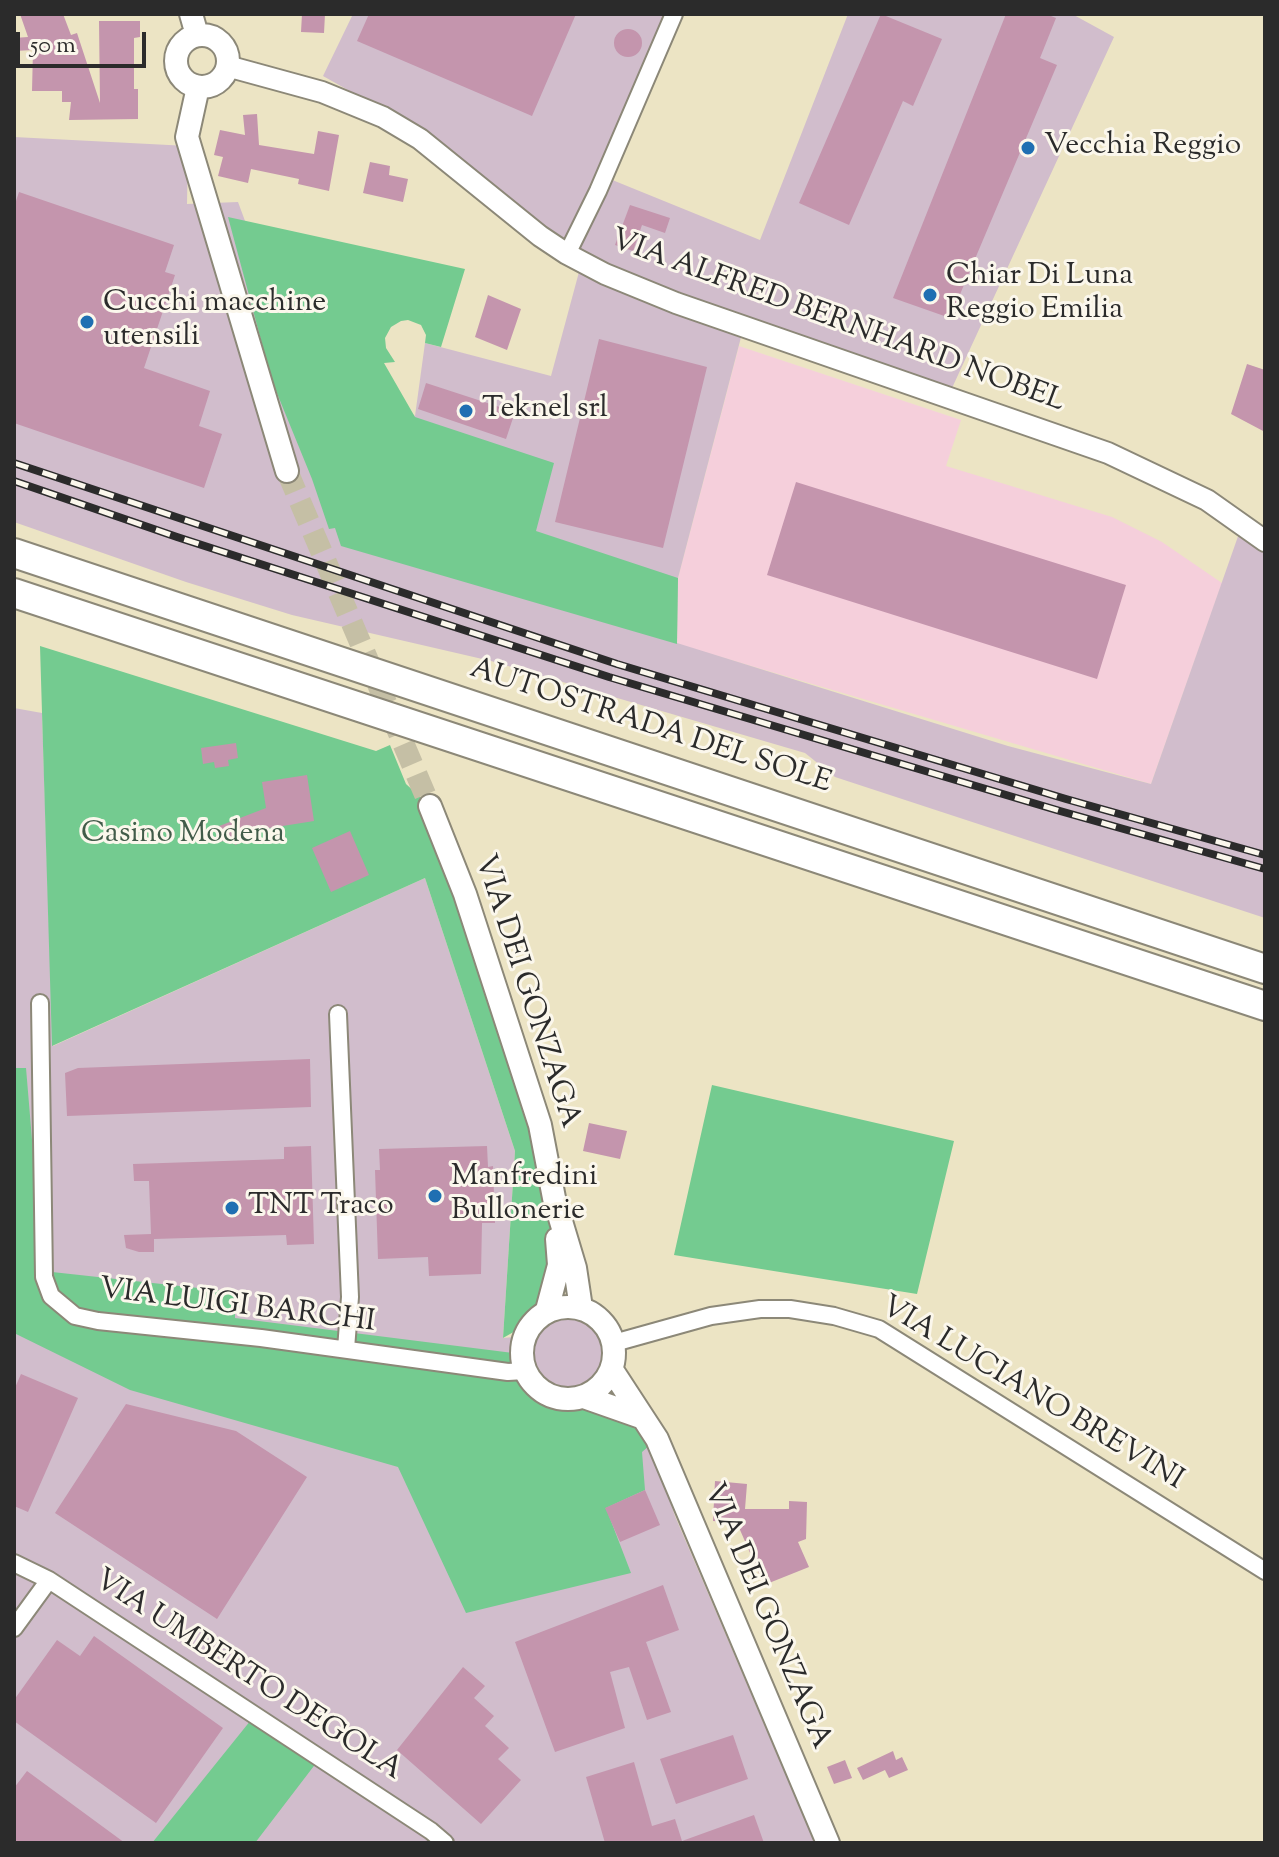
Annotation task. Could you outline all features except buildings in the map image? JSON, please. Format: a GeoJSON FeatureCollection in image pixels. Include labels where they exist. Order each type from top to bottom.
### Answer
{"type":"FeatureCollection","features":[{"type":"Feature","properties":{"kind":"highway","name":"AUTOSTRADA DEL SOLE"},"geometry":{"type":"LineString","coordinates":[[14,553],[1265,969]]}},
{"type":"Feature","properties":{"kind":"highway"},"geometry":{"type":"LineString","coordinates":[[14,593],[1265,1006]]}},
{"type":"Feature","properties":{"kind":"main road"},"geometry":{"type":"LineString","coordinates":[[194,25],[220,43],[227,66],[219,80],[206,87],[198,87],[180,76],[176,56],[194,25]]}},
{"type":"Feature","properties":{"kind":"main road"},"geometry":{"type":"LineString","coordinates":[[198,87],[187,137],[287,471]]}},
{"type":"Feature","properties":{"kind":"main road","name":"VIA DEI GONZAGA"},"geometry":{"type":"LineString","coordinates":[[430,806],[465,894],[540,1125],[554,1198],[575,1268],[581,1308]]}},
{"type":"Feature","properties":{"kind":"main road","name":"VIA DEI GONZAGA"},"geometry":{"type":"LineString","coordinates":[[524,1371],[521,1354],[524,1336],[533,1321],[547,1310],[559,1265],[554,1198]]}},
{"type":"Feature","properties":{"kind":"main road"},"geometry":{"type":"LineString","coordinates":[[547,1310],[581,1308],[595,1314],[614,1343],[612,1370],[605,1381],[584,1397]]}},
{"type":"Feature","properties":{"kind":"main road","name":"VIA DEI GONZAGA"},"geometry":{"type":"LineString","coordinates":[[612,1370],[657,1439],[828,1843]]}},
{"type":"Feature","properties":{"kind":"main road"},"geometry":{"type":"LineString","coordinates":[[524,1371],[539,1390],[550,1395],[561,1399],[584,1397],[641,1417]]}},
{"type":"Feature","properties":{"kind":"street"},"geometry":{"type":"LineString","coordinates":[[567,254],[598,191],[674,14]]}},
{"type":"Feature","properties":{"kind":"street","name":"VIA ALFRED BERNHARD NOBEL"},"geometry":{"type":"LineString","coordinates":[[227,66],[322,92],[392,122],[420,139],[519,220],[567,254],[605,274],[676,303],[1108,453],[1207,500],[1265,541]]}},
{"type":"Feature","properties":{"kind":"street","name":"VIA LUIGI BARCHI"},"geometry":{"type":"LineString","coordinates":[[40,1003],[44,1277],[51,1296],[75,1316],[508,1372],[524,1371]]}},
{"type":"Feature","properties":{"kind":"street"},"geometry":{"type":"LineString","coordinates":[[338,1014],[350,1297],[346,1349]]}},
{"type":"Feature","properties":{"kind":"street","name":"VIA LUCIANO BREVINI"},"geometry":{"type":"LineString","coordinates":[[614,1343],[711,1316],[760,1309],[790,1309],[834,1316],[879,1329],[1265,1571]]}},
{"type":"Feature","properties":{"kind":"street","name":"VIA UMBERTO DEGOLA"},"geometry":{"type":"LineString","coordinates":[[14,1563],[49,1580],[445,1843]]}},
{"type":"Feature","properties":{"kind":"street"},"geometry":{"type":"LineString","coordinates":[[14,1628],[49,1580]]}},
{"type":"Feature","properties":{"kind":"shaded area"},"geometry":{"type":"Polygon","coordinates":[[[353,14],[669,14],[600,175],[760,240],[848,14],[1072,14],[1114,37],[952,388],[745,322],[678,578],[677,643],[1008,746],[1151,784],[1242,525],[1265,537],[1265,918],[835,777],[805,753],[491,661],[292,615],[14,522],[14,137],[188,146],[187,204],[238,202],[261,264],[415,416],[425,343],[551,376],[579,272],[552,256],[475,193],[412,126],[323,76],[353,14]]]}},
{"type":"Feature","properties":{"kind":"shaded area"},"geometry":{"type":"Polygon","coordinates":[[[739,346],[961,420],[946,466],[1112,517],[1162,542],[1222,583],[1151,784],[677,644],[678,578],[739,346]]]}},
{"type":"Feature","properties":{"kind":"shaded area"},"geometry":{"type":"Polygon","coordinates":[[[14,708],[42,713],[53,1046],[425,878],[515,1151],[503,1338],[524,1336],[533,1321],[547,1310],[581,1308],[595,1314],[604,1324],[614,1343],[612,1370],[641,1417],[675,1516],[815,1843],[14,1843],[14,708]]]}},
{"type":"Feature","properties":{"kind":"green space"},"geometry":{"type":"Polygon","coordinates":[[[228,217],[465,269],[441,347],[425,343],[426,335],[421,325],[401,321],[391,327],[385,338],[386,348],[395,362],[384,363],[415,417],[554,463],[536,531],[678,578],[677,644],[341,546],[335,528],[329,529],[272,381],[228,217]]]}},
{"type":"Feature","properties":{"kind":"green space","name":"Casino Modena"},"geometry":{"type":"Polygon","coordinates":[[[40,646],[376,751],[390,745],[406,784],[430,806],[540,1125],[559,1265],[533,1321],[503,1338],[515,1151],[425,878],[52,1046],[40,646]]]}},
{"type":"Feature","properties":{"kind":"green space"},"geometry":{"type":"Polygon","coordinates":[[[14,1068],[26,1068],[43,1271],[235,1292],[235,1318],[521,1354],[524,1371],[539,1390],[561,1399],[584,1397],[657,1439],[642,1452],[645,1490],[606,1508],[631,1573],[466,1613],[398,1467],[130,1390],[14,1333],[14,1068]]]}},
{"type":"Feature","properties":{"kind":"green space"},"geometry":{"type":"Polygon","coordinates":[[[712,1085],[954,1141],[917,1294],[674,1255],[712,1085]]]}},
{"type":"Feature","properties":{"kind":"green space"},"geometry":{"type":"Polygon","coordinates":[[[255,1715],[320,1758],[255,1843],[152,1843],[255,1715]]]}},
{"type":"Feature","properties":{"kind":"tunnel"},"geometry":{"type":"LineString","coordinates":[[287,471],[430,806]]}},
{"type":"Feature","properties":{"kind":"railway"},"geometry":{"type":"LineString","coordinates":[[14,463],[617,664],[1066,799],[1265,855]]}},
{"type":"Feature","properties":{"kind":"railway"},"geometry":{"type":"LineString","coordinates":[[14,481],[609,677],[1265,869]]}},
{"type":"Feature","properties":{"kind":"place","name":"Vecchia Reggio"},"geometry":{"type":"Point","coordinates":[1028,148]}},
{"type":"Feature","properties":{"kind":"place","name":"Chiar Di Luna Reggio Emilia"},"geometry":{"type":"Point","coordinates":[930,295]}},
{"type":"Feature","properties":{"kind":"place","name":"Cucchi macchine utensili"},"geometry":{"type":"Point","coordinates":[87,322]}},
{"type":"Feature","properties":{"kind":"place","name":"Teknel srl"},"geometry":{"type":"Point","coordinates":[466,411]}},
{"type":"Feature","properties":{"kind":"place","name":"Manfredini Bullonerie"},"geometry":{"type":"Point","coordinates":[435,1196]}},
{"type":"Feature","properties":{"kind":"place","name":"TNT Traco"},"geometry":{"type":"Point","coordinates":[232,1208]}}]}
